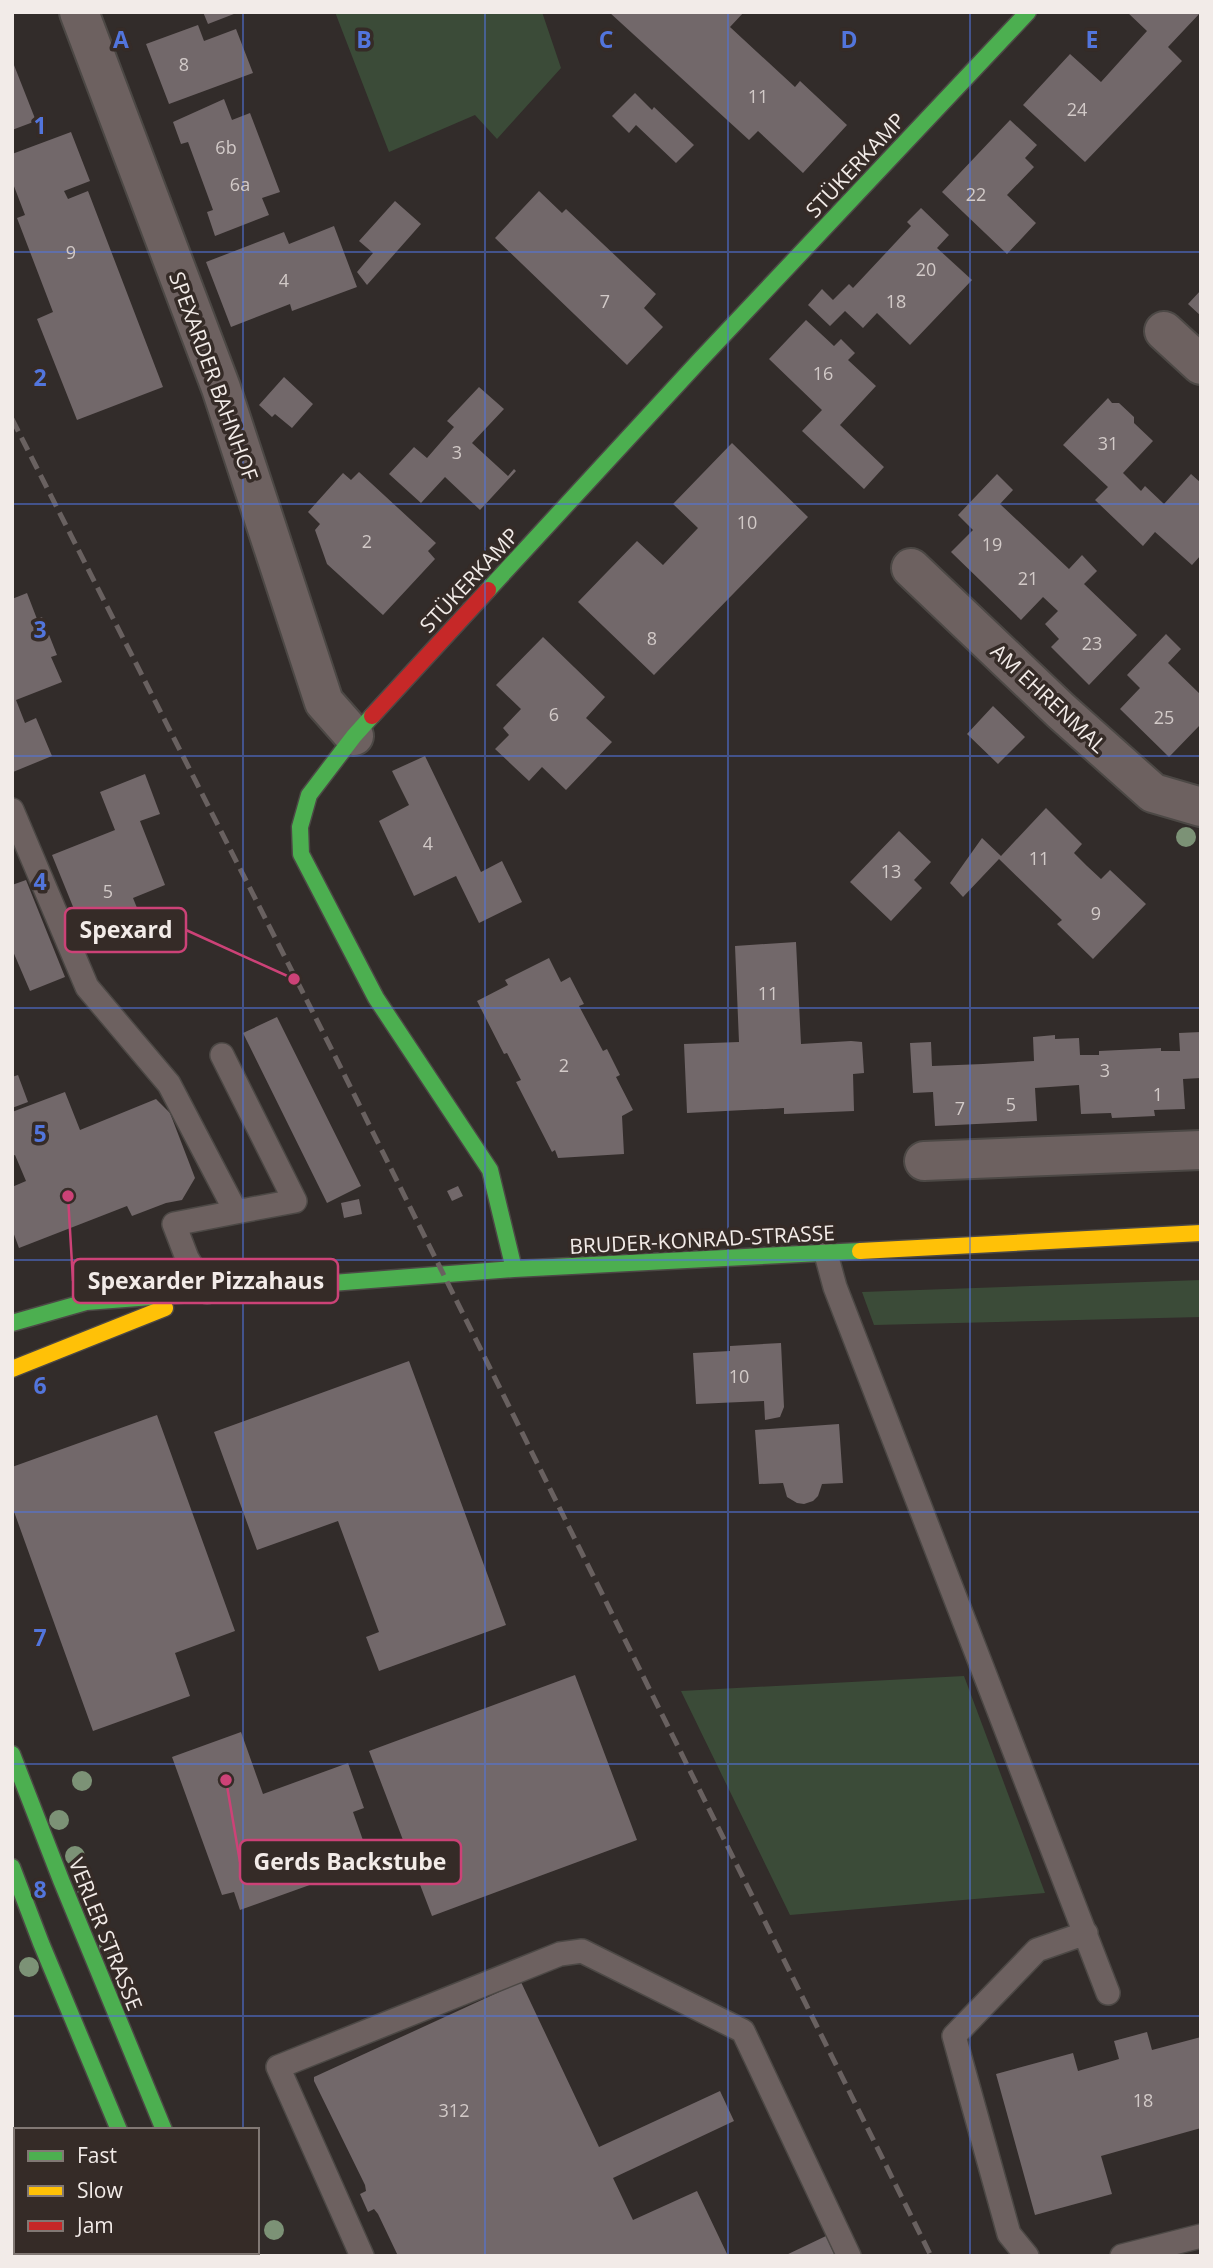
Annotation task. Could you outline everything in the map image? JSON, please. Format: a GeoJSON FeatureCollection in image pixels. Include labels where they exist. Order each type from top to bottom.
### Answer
{"type":"FeatureCollection","features":[{"type":"Feature","properties":{"kind":"street","name":"SPEXARDER BAHNHOF"},"geometry":{"type":"LineString","coordinates":[[79,12],[221,388],[324,702],[354,736]]}},
{"type":"Feature","properties":{"kind":"street","name":"STÜKERKAMP"},"geometry":{"type":"LineString","coordinates":[[514,1269],[490,1170],[376,998],[301,854],[300,827],[309,795],[354,736],[710,350],[1028,12]]}},
{"type":"Feature","properties":{"kind":"street"},"geometry":{"type":"LineString","coordinates":[[1164,331],[1201,365]]}},
{"type":"Feature","properties":{"kind":"street","name":"AM EHRENMAL"},"geometry":{"type":"LineString","coordinates":[[911,568],[1061,711],[1153,793],[1201,807]]}},
{"type":"Feature","properties":{"kind":"street"},"geometry":{"type":"LineString","coordinates":[[924,1161],[1201,1150]]}},
{"type":"Feature","properties":{"kind":"street","name":"BRUDER-KONRAD-STRASSE"},"geometry":{"type":"LineString","coordinates":[[12,1323],[86,1302],[206,1292],[514,1269],[1201,1233]]}},
{"type":"Feature","properties":{"kind":"street","name":"BRUDER-KONRAD-STRASSE"},"geometry":{"type":"LineString","coordinates":[[12,1369],[206,1292]]}},
{"type":"Feature","properties":{"kind":"street","name":"VERLER STRASSE"},"geometry":{"type":"LineString","coordinates":[[12,1754],[163,2128]]}},
{"type":"Feature","properties":{"kind":"street"},"geometry":{"type":"LineString","coordinates":[[12,1867],[118,2128]]}},
{"type":"Feature","properties":{"kind":"lane"},"geometry":{"type":"LineString","coordinates":[[12,810],[87,987],[169,1084],[236,1212]]}},
{"type":"Feature","properties":{"kind":"lane"},"geometry":{"type":"LineString","coordinates":[[206,1292],[187,1258],[174,1224],[295,1201],[222,1055]]}},
{"type":"Feature","properties":{"kind":"lane"},"geometry":{"type":"LineString","coordinates":[[826,1254],[835,1287],[1108,1993]]}},
{"type":"Feature","properties":{"kind":"lane"},"geometry":{"type":"LineString","coordinates":[[1027,2256],[1009,2234],[954,2036],[1037,1950],[1087,1933]]}},
{"type":"Feature","properties":{"kind":"lane"},"geometry":{"type":"LineString","coordinates":[[362,2256],[278,2067],[560,1954],[582,1951],[743,2031],[849,2256]]}},
{"type":"Feature","properties":{"kind":"lane"},"geometry":{"type":"LineString","coordinates":[[1122,2256],[1201,2236]]}},
{"type":"Feature","properties":{"kind":"green space"},"geometry":{"type":"Polygon","coordinates":[[[335,12],[542,12],[561,68],[497,139],[475,115],[389,152],[335,12]]]}},
{"type":"Feature","properties":{"kind":"green space"},"geometry":{"type":"Polygon","coordinates":[[[1201,1280],[1201,1317],[874,1325],[862,1292],[1201,1280]]]}},
{"type":"Feature","properties":{"kind":"green space"},"geometry":{"type":"Polygon","coordinates":[[[964,1676],[1045,1893],[790,1915],[681,1691],[964,1676]]]}},
{"type":"Feature","properties":{"kind":"building"},"geometry":{"type":"Polygon","coordinates":[[[203,12],[239,12],[208,24],[203,12]]]}},
{"type":"Feature","properties":{"kind":"building"},"geometry":{"type":"Polygon","coordinates":[[[609,12],[744,12],[730,27],[795,87],[800,81],[847,125],[803,173],[758,131],[749,140],[609,12]]]}},
{"type":"Feature","properties":{"kind":"building"},"geometry":{"type":"Polygon","coordinates":[[[1127,12],[1201,12],[1168,47],[1182,61],[1085,162],[1023,105],[1070,54],[1101,82],[1147,31],[1127,12]]]}},
{"type":"Feature","properties":{"kind":"building"},"geometry":{"type":"Polygon","coordinates":[[[198,25],[204,41],[236,29],[253,73],[169,104],[146,44],[198,25]]]}},
{"type":"Feature","properties":{"kind":"building"},"geometry":{"type":"Polygon","coordinates":[[[12,60],[36,121],[12,130],[12,60]]]}},
{"type":"Feature","properties":{"kind":"building"},"geometry":{"type":"Polygon","coordinates":[[[635,93],[694,145],[676,163],[636,125],[629,133],[612,116],[635,93]]]}},
{"type":"Feature","properties":{"kind":"building"},"geometry":{"type":"Polygon","coordinates":[[[224,99],[232,120],[250,113],[280,192],[262,198],[269,215],[215,236],[207,212],[213,210],[188,142],[181,144],[173,122],[224,99]]]}},
{"type":"Feature","properties":{"kind":"building"},"geometry":{"type":"Polygon","coordinates":[[[1010,120],[1037,145],[1025,158],[1034,167],[1007,195],[1036,223],[1007,254],[942,192],[1010,120]]]}},
{"type":"Feature","properties":{"kind":"building"},"geometry":{"type":"Polygon","coordinates":[[[71,132],[90,181],[64,191],[68,199],[88,191],[163,387],[77,420],[37,319],[53,312],[17,218],[25,215],[12,181],[12,154],[71,132]]]}},
{"type":"Feature","properties":{"kind":"building"},"geometry":{"type":"Polygon","coordinates":[[[539,191],[562,213],[566,209],[656,294],[644,308],[663,327],[627,365],[495,238],[539,191]]]}},
{"type":"Feature","properties":{"kind":"building"},"geometry":{"type":"Polygon","coordinates":[[[395,201],[421,224],[367,285],[357,272],[373,253],[359,241],[395,201]]]}},
{"type":"Feature","properties":{"kind":"building"},"geometry":{"type":"Polygon","coordinates":[[[921,208],[949,235],[937,248],[972,280],[910,345],[877,313],[863,328],[845,311],[830,326],[808,305],[822,289],[833,300],[849,284],[853,288],[911,226],[907,222],[921,208]]]}},
{"type":"Feature","properties":{"kind":"building"},"geometry":{"type":"Polygon","coordinates":[[[334,226],[357,287],[292,311],[290,304],[231,327],[206,262],[284,232],[289,244],[334,226]]]}},
{"type":"Feature","properties":{"kind":"building"},"geometry":{"type":"Polygon","coordinates":[[[1201,290],[1201,316],[1188,304],[1201,290]]]}},
{"type":"Feature","properties":{"kind":"building"},"geometry":{"type":"Polygon","coordinates":[[[806,320],[834,346],[841,339],[855,353],[848,360],[876,386],[840,425],[884,467],[864,489],[802,431],[822,410],[769,359],[806,320]]]}},
{"type":"Feature","properties":{"kind":"building"},"geometry":{"type":"Polygon","coordinates":[[[284,377],[313,404],[292,428],[275,414],[272,417],[259,405],[284,377]]]}},
{"type":"Feature","properties":{"kind":"building"},"geometry":{"type":"Polygon","coordinates":[[[479,387],[504,409],[472,443],[508,476],[514,469],[516,471],[480,510],[445,477],[421,503],[389,474],[414,447],[427,458],[454,427],[447,421],[479,387]]]}},
{"type":"Feature","properties":{"kind":"building"},"geometry":{"type":"Polygon","coordinates":[[[1108,398],[1112,403],[1119,403],[1134,417],[1134,423],[1153,441],[1123,473],[1141,491],[1145,486],[1164,504],[1191,474],[1201,483],[1201,555],[1192,565],[1155,532],[1143,546],[1095,500],[1108,487],[1063,445],[1108,398]]]}},
{"type":"Feature","properties":{"kind":"building"},"geometry":{"type":"Polygon","coordinates":[[[732,443],[808,517],[654,675],[578,602],[637,541],[663,565],[698,528],[673,504],[732,443]]]}},
{"type":"Feature","properties":{"kind":"building"},"geometry":{"type":"Polygon","coordinates":[[[359,472],[436,543],[428,551],[435,559],[383,615],[327,564],[315,530],[320,524],[308,512],[343,473],[351,480],[359,472]]]}},
{"type":"Feature","properties":{"kind":"building"},"geometry":{"type":"Polygon","coordinates":[[[997,474],[1013,490],[1000,504],[1069,569],[1082,555],[1097,571],[1084,584],[1137,635],[1089,685],[1051,647],[1059,639],[1045,624],[1058,611],[1043,597],[1021,620],[951,552],[973,530],[958,515],[997,474]]]}},
{"type":"Feature","properties":{"kind":"building"},"geometry":{"type":"Polygon","coordinates":[[[27,593],[37,619],[42,617],[57,655],[51,657],[62,682],[16,700],[25,723],[36,718],[52,756],[13,772],[12,599],[27,593]]]}},
{"type":"Feature","properties":{"kind":"building"},"geometry":{"type":"Polygon","coordinates":[[[1166,634],[1181,649],[1168,663],[1201,695],[1201,724],[1169,757],[1120,709],[1140,688],[1127,675],[1166,634]]]}},
{"type":"Feature","properties":{"kind":"building"},"geometry":{"type":"Polygon","coordinates":[[[543,637],[605,697],[586,718],[612,742],[566,790],[542,767],[529,781],[495,749],[509,735],[503,728],[521,709],[496,685],[543,637]]]}},
{"type":"Feature","properties":{"kind":"building"},"geometry":{"type":"Polygon","coordinates":[[[993,706],[1025,737],[998,764],[967,734],[993,706]]]}},
{"type":"Feature","properties":{"kind":"building"},"geometry":{"type":"Polygon","coordinates":[[[425,756],[481,872],[502,861],[522,902],[479,923],[456,876],[414,896],[379,821],[409,805],[392,771],[425,756]]]}},
{"type":"Feature","properties":{"kind":"building"},"geometry":{"type":"Polygon","coordinates":[[[145,774],[160,814],[140,821],[165,885],[133,898],[146,930],[95,950],[82,918],[78,919],[52,855],[115,830],[100,792],[145,774]]]}},
{"type":"Feature","properties":{"kind":"building"},"geometry":{"type":"Polygon","coordinates":[[[1046,808],[1082,844],[1074,853],[1087,866],[1101,879],[1110,870],[1146,904],[1093,959],[1057,924],[1062,920],[999,859],[963,897],[950,883],[982,838],[1001,856],[1046,808]]]}},
{"type":"Feature","properties":{"kind":"building"},"geometry":{"type":"Polygon","coordinates":[[[899,831],[931,862],[914,880],[922,888],[891,921],[850,882],[899,831]]]}},
{"type":"Feature","properties":{"kind":"building"},"geometry":{"type":"Polygon","coordinates":[[[26,880],[65,977],[30,991],[12,949],[12,885],[26,880]]]}},
{"type":"Feature","properties":{"kind":"building"},"geometry":{"type":"Polygon","coordinates":[[[796,942],[801,1044],[862,1042],[864,1073],[853,1074],[854,1111],[784,1114],[784,1108],[687,1113],[684,1044],[739,1042],[735,946],[796,942]]]}},
{"type":"Feature","properties":{"kind":"building"},"geometry":{"type":"Polygon","coordinates":[[[549,958],[561,982],[570,977],[584,1004],[579,1006],[603,1051],[607,1049],[620,1075],[616,1077],[633,1110],[622,1116],[624,1154],[558,1158],[555,1150],[552,1152],[516,1082],[521,1080],[507,1053],[504,1054],[477,1001],[508,985],[505,980],[549,958]]]}},
{"type":"Feature","properties":{"kind":"building"},"geometry":{"type":"Polygon","coordinates":[[[277,1017],[361,1186],[327,1203],[243,1033],[277,1017]]]}},
{"type":"Feature","properties":{"kind":"building"},"geometry":{"type":"Polygon","coordinates":[[[1201,1032],[1201,1078],[1183,1079],[1185,1109],[1154,1110],[1155,1116],[1112,1118],[1111,1113],[1081,1114],[1079,1085],[1035,1088],[1037,1121],[935,1126],[933,1092],[913,1093],[910,1043],[931,1042],[932,1066],[1034,1061],[1033,1037],[1055,1035],[1055,1039],[1079,1038],[1080,1055],[1099,1055],[1099,1051],[1161,1048],[1161,1051],[1180,1051],[1179,1033],[1201,1032]]]}},
{"type":"Feature","properties":{"kind":"building"},"geometry":{"type":"Polygon","coordinates":[[[18,1075],[28,1102],[12,1108],[12,1077],[18,1075]]]}},
{"type":"Feature","properties":{"kind":"building"},"geometry":{"type":"Polygon","coordinates":[[[65,1092],[80,1130],[156,1099],[170,1113],[195,1178],[182,1200],[132,1216],[127,1206],[19,1248],[12,1229],[12,1187],[26,1181],[15,1155],[12,1156],[12,1112],[65,1092]]]}},
{"type":"Feature","properties":{"kind":"building"},"geometry":{"type":"Polygon","coordinates":[[[458,1186],[463,1196],[452,1201],[447,1191],[458,1186]]]}},
{"type":"Feature","properties":{"kind":"building"},"geometry":{"type":"Polygon","coordinates":[[[359,1199],[362,1214],[344,1218],[341,1203],[359,1199]]]}},
{"type":"Feature","properties":{"kind":"building"},"geometry":{"type":"Polygon","coordinates":[[[781,1343],[784,1407],[780,1417],[765,1420],[764,1401],[696,1404],[693,1353],[730,1351],[730,1346],[781,1343]]]}},
{"type":"Feature","properties":{"kind":"building"},"geometry":{"type":"Polygon","coordinates":[[[409,1361],[506,1625],[379,1671],[366,1637],[379,1632],[338,1521],[257,1550],[214,1432],[409,1361]]]}},
{"type":"Feature","properties":{"kind":"building"},"geometry":{"type":"Polygon","coordinates":[[[157,1415],[235,1631],[175,1653],[190,1696],[93,1731],[12,1506],[12,1467],[157,1415]]]}},
{"type":"Feature","properties":{"kind":"building"},"geometry":{"type":"Polygon","coordinates":[[[839,1424],[843,1483],[822,1484],[818,1496],[804,1504],[787,1497],[783,1483],[759,1484],[755,1430],[839,1424]]]}},
{"type":"Feature","properties":{"kind":"building"},"geometry":{"type":"Polygon","coordinates":[[[575,1675],[637,1840],[432,1916],[369,1751],[575,1675]]]}},
{"type":"Feature","properties":{"kind":"building"},"geometry":{"type":"Polygon","coordinates":[[[241,1732],[263,1794],[348,1763],[364,1808],[353,1812],[371,1863],[240,1910],[234,1892],[222,1895],[172,1757],[241,1732]]]}},
{"type":"Feature","properties":{"kind":"building"},"geometry":{"type":"Polygon","coordinates":[[[521,1982],[599,2147],[720,2091],[734,2121],[613,2178],[633,2220],[697,2191],[728,2256],[398,2256],[378,2214],[374,2209],[368,2212],[360,2194],[366,2191],[365,2185],[314,2077],[521,1982]]]}},
{"type":"Feature","properties":{"kind":"building"},"geometry":{"type":"Polygon","coordinates":[[[1147,2032],[1152,2050],[1201,2037],[1201,2128],[1101,2156],[1112,2194],[1035,2215],[996,2074],[1073,2053],[1078,2071],[1119,2059],[1114,2041],[1147,2032]]]}},
{"type":"Feature","properties":{"kind":"building"},"geometry":{"type":"Polygon","coordinates":[[[826,2236],[835,2256],[784,2256],[826,2236]]]}},
{"type":"Feature","properties":{"kind":"railway"},"geometry":{"type":"LineString","coordinates":[[12,419],[333,1052],[931,2256]]}},
{"type":"Feature","properties":{"kind":"traffic: fast"},"geometry":{"type":"LineString","coordinates":[[488,590],[700,360],[1028,12]]}},
{"type":"Feature","properties":{"kind":"traffic: fast"},"geometry":{"type":"LineString","coordinates":[[372,716],[309,795],[300,827],[301,854],[376,998],[490,1170],[514,1269]]}},
{"type":"Feature","properties":{"kind":"traffic: fast"},"geometry":{"type":"LineString","coordinates":[[12,1323],[86,1302],[514,1269],[860,1251]]}},
{"type":"Feature","properties":{"kind":"traffic: fast"},"geometry":{"type":"LineString","coordinates":[[12,1754],[163,2128]]}},
{"type":"Feature","properties":{"kind":"traffic: fast"},"geometry":{"type":"LineString","coordinates":[[12,1867],[118,2128]]}},
{"type":"Feature","properties":{"kind":"traffic: slow"},"geometry":{"type":"LineString","coordinates":[[860,1251],[1201,1233]]}},
{"type":"Feature","properties":{"kind":"traffic: slow"},"geometry":{"type":"LineString","coordinates":[[12,1369],[165,1308]]}},
{"type":"Feature","properties":{"kind":"traffic: jam"},"geometry":{"type":"LineString","coordinates":[[372,716],[488,590]]}},
{"type":"Feature","properties":{"kind":"place","name":"Spexard"},"geometry":{"type":"Point","coordinates":[294,979]}},
{"type":"Feature","properties":{"kind":"place","name":"Spexarder Pizzahaus"},"geometry":{"type":"Point","coordinates":[68,1196]}},
{"type":"Feature","properties":{"kind":"place","name":"Gerds Backstube"},"geometry":{"type":"Point","coordinates":[226,1780]}}]}
